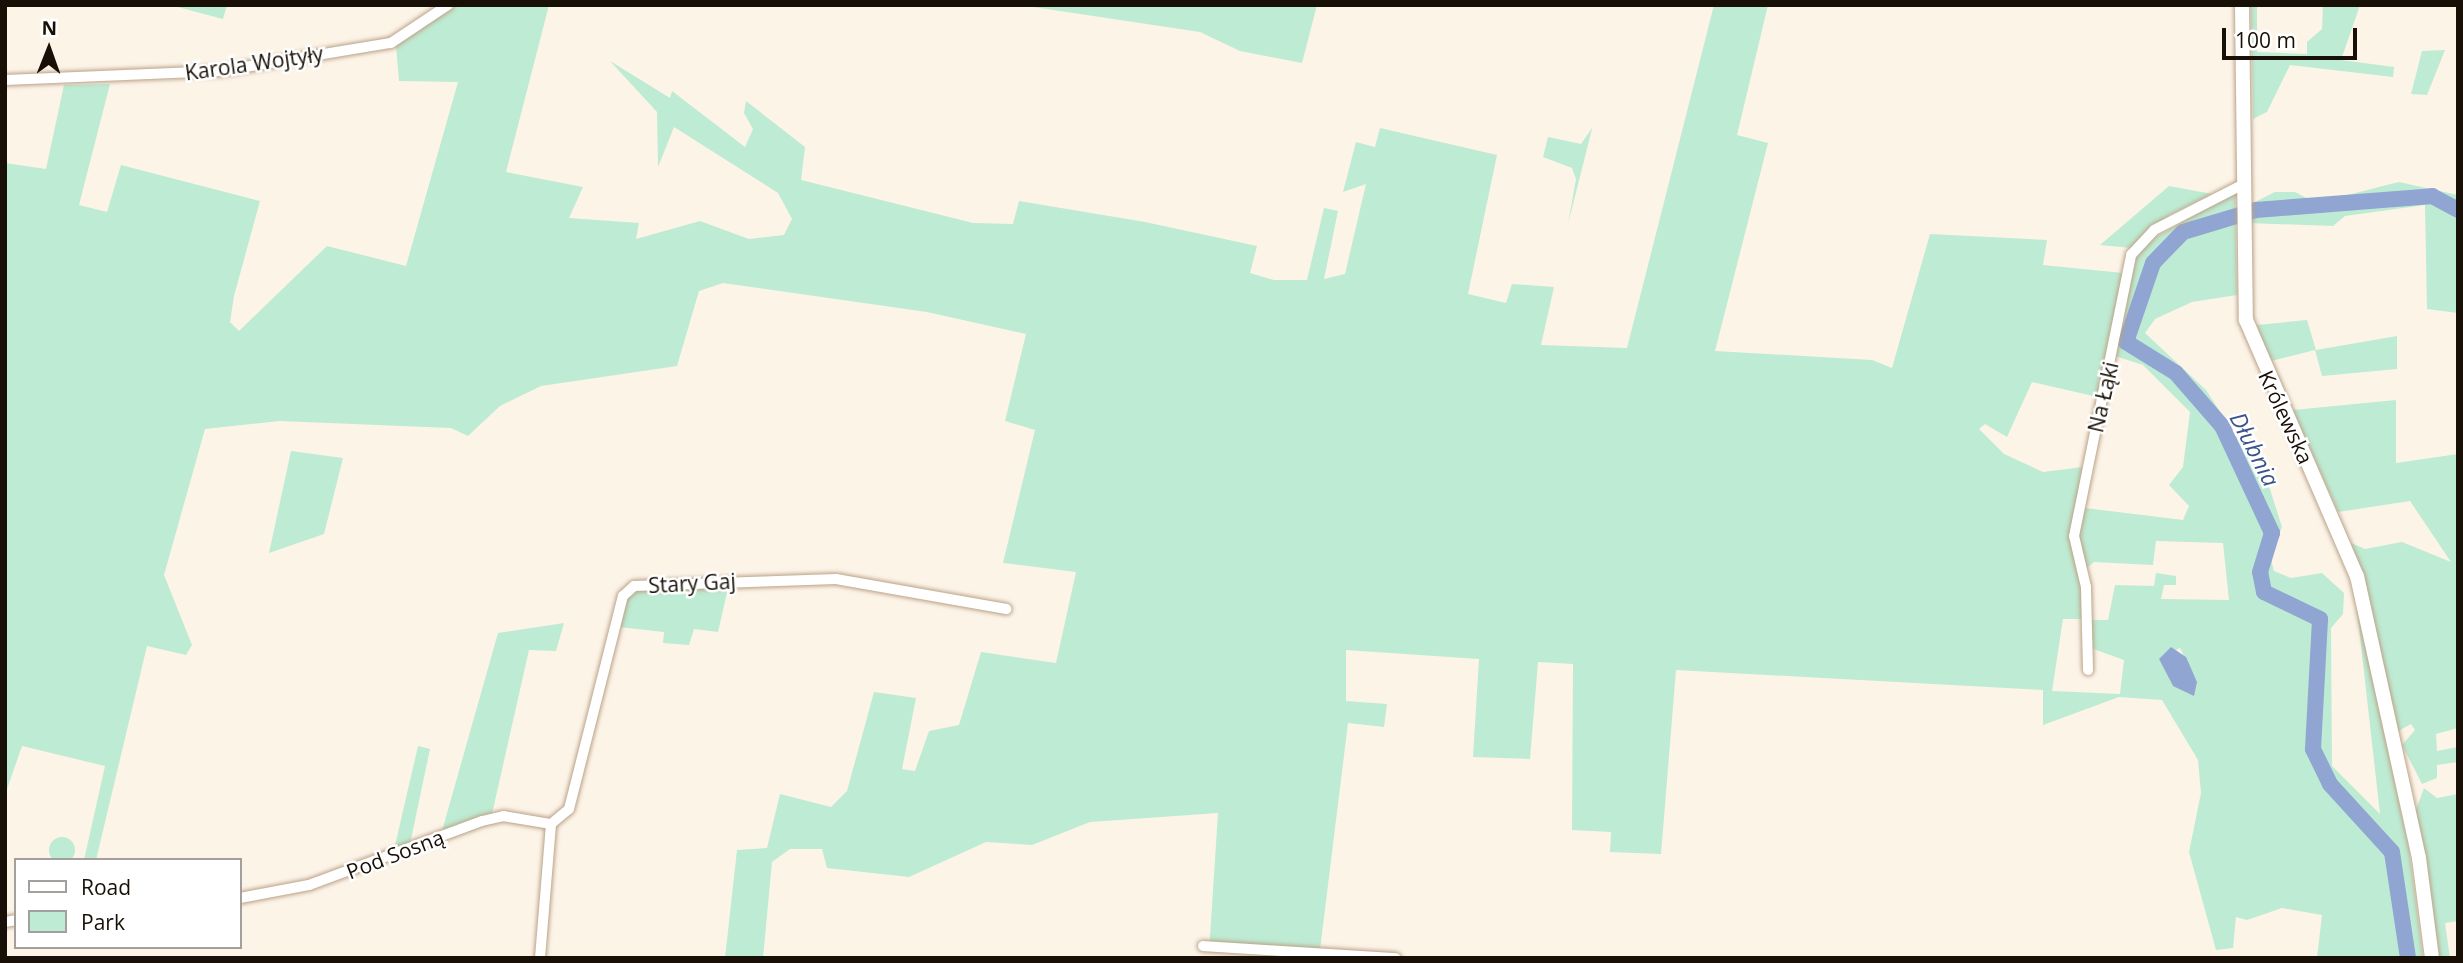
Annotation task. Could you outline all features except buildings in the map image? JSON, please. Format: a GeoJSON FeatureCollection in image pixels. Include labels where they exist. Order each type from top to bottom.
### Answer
{"type":"FeatureCollection","features":[{"type":"Feature","properties":{"kind":"street","name":"Karola Wojtyły"},"geometry":{"type":"LineString","coordinates":[[5,80],[219,72],[391,43],[448,5]]}},
{"type":"Feature","properties":{"kind":"street","name":"Królewska"},"geometry":{"type":"LineString","coordinates":[[2242,5],[2242,223],[2250,338],[2357,576],[2410,815],[2431,958]]}},
{"type":"Feature","properties":{"kind":"street","name":"Na Łąki"},"geometry":{"type":"LineString","coordinates":[[2088,670],[2086,587],[2074,536],[2131,255],[2154,230],[2242,191]]}},
{"type":"Feature","properties":{"kind":"street","name":"Stary Gaj"},"geometry":{"type":"LineString","coordinates":[[551,824],[569,809],[623,596],[634,586],[836,579],[1006,608]]}},
{"type":"Feature","properties":{"kind":"street","name":"Pod Sosną"},"geometry":{"type":"LineString","coordinates":[[242,898],[309,885],[492,818],[551,824]]}},
{"type":"Feature","properties":{"kind":"street"},"geometry":{"type":"LineString","coordinates":[[540,958],[551,824]]}},
{"type":"Feature","properties":{"kind":"street"},"geometry":{"type":"LineString","coordinates":[[1203,946],[1396,958]]}},
{"type":"Feature","properties":{"kind":"green space"},"geometry":{"type":"Polygon","coordinates":[[[170,5],[227,5],[223,19],[170,5]]]}},
{"type":"Feature","properties":{"kind":"green space"},"geometry":{"type":"Polygon","coordinates":[[[458,5],[549,5],[506,172],[583,187],[569,218],[639,223],[636,239],[700,221],[749,239],[784,235],[792,219],[778,193],[674,127],[658,167],[657,112],[610,61],[670,98],[672,91],[745,147],[753,129],[744,113],[746,101],[805,147],[801,180],[973,223],[1013,224],[1019,201],[1145,222],[1257,246],[1250,273],[1274,280],[1307,280],[1324,208],[1338,211],[1324,279],[1345,274],[1366,184],[1343,192],[1356,142],[1375,147],[1380,128],[1497,155],[1468,294],[1506,303],[1512,284],[1554,287],[1541,345],[1627,348],[1714,5],[1768,5],[1737,135],[1768,143],[1715,351],[1872,360],[1892,368],[1930,234],[2047,240],[2043,265],[2123,273],[2102,398],[2032,382],[2007,437],[1985,424],[1979,429],[2004,454],[2043,472],[2083,467],[2070,539],[2083,588],[2083,619],[2063,619],[2052,691],[2120,694],[2124,660],[2088,647],[2091,620],[2108,620],[2115,585],[2154,586],[2156,573],[2176,576],[2176,585],[2164,585],[2161,599],[2229,600],[2223,543],[2156,541],[2153,565],[2094,562],[2087,568],[2078,536],[2085,508],[2183,520],[2189,506],[2169,485],[2183,467],[2190,412],[2143,365],[2115,356],[2137,248],[2235,192],[2237,295],[2192,302],[2155,319],[2145,333],[2206,390],[2270,489],[2282,527],[2270,556],[2274,571],[2291,578],[2322,573],[2344,593],[2343,614],[2331,628],[2332,766],[2380,814],[2356,601],[2409,849],[2423,958],[2317,958],[2322,915],[2282,908],[2247,920],[2236,917],[2233,948],[2216,950],[2189,852],[2201,793],[2198,760],[2162,700],[2119,697],[2043,725],[2043,690],[1676,670],[1661,854],[1610,852],[1611,832],[1572,830],[1573,664],[1538,662],[1530,759],[1473,757],[1479,659],[1346,650],[1346,701],[1387,704],[1384,727],[1348,723],[1319,958],[1209,952],[1218,813],[1090,822],[1032,845],[986,842],[909,877],[827,868],[822,849],[790,849],[772,862],[763,958],[725,958],[737,850],[767,848],[780,794],[831,807],[847,791],[874,692],[916,698],[902,769],[915,771],[929,731],[959,725],[981,652],[1056,663],[1076,572],[1003,563],[1035,430],[1005,421],[1026,334],[927,312],[723,283],[699,291],[677,366],[541,386],[500,406],[468,436],[451,428],[280,421],[205,429],[164,575],[192,645],[186,655],[147,646],[96,858],[84,858],[105,766],[22,746],[5,795],[5,163],[46,169],[64,85],[110,84],[79,205],[107,212],[121,165],[260,201],[234,296],[230,322],[239,331],[327,246],[406,266],[458,82],[399,81],[396,45],[458,5]],[[2180,648],[2159,659],[2173,686],[2197,682],[2180,648]]]}},
{"type":"Feature","properties":{"kind":"green space"},"geometry":{"type":"Polygon","coordinates":[[[1020,5],[1317,5],[1302,63],[1240,51],[1200,32],[1020,5]]]}},
{"type":"Feature","properties":{"kind":"green space"},"geometry":{"type":"Polygon","coordinates":[[[2251,5],[2257,5],[2257,52],[2307,54],[2307,42],[2322,29],[2323,5],[2360,5],[2341,60],[2394,67],[2393,77],[2290,65],[2267,112],[2253,119],[2251,5]]]}},
{"type":"Feature","properties":{"kind":"green space"},"geometry":{"type":"Polygon","coordinates":[[[2445,50],[2427,95],[2411,94],[2422,51],[2445,50]]]}},
{"type":"Feature","properties":{"kind":"green space"},"geometry":{"type":"Polygon","coordinates":[[[1592,128],[1568,224],[1576,179],[1572,168],[1543,157],[1548,137],[1581,144],[1592,128]]]}},
{"type":"Feature","properties":{"kind":"green space"},"geometry":{"type":"Polygon","coordinates":[[[2399,182],[2458,195],[2458,313],[2427,309],[2425,205],[2345,216],[2333,226],[2248,223],[2249,205],[2275,192],[2295,192],[2316,203],[2399,182]]]}},
{"type":"Feature","properties":{"kind":"green space"},"geometry":{"type":"Polygon","coordinates":[[[2169,186],[2212,194],[2169,215],[2132,248],[2100,245],[2169,186]]]}},
{"type":"Feature","properties":{"kind":"green space"},"geometry":{"type":"Polygon","coordinates":[[[2307,320],[2316,350],[2397,336],[2397,369],[2322,376],[2315,350],[2267,362],[2257,325],[2307,320]]]}},
{"type":"Feature","properties":{"kind":"green space"},"geometry":{"type":"Polygon","coordinates":[[[2396,400],[2396,463],[2458,454],[2458,728],[2436,734],[2437,751],[2458,747],[2458,762],[2437,765],[2437,778],[2422,784],[2402,745],[2415,730],[2411,724],[2397,732],[2351,543],[2365,549],[2402,542],[2451,562],[2410,501],[2338,512],[2293,410],[2396,400]]]}},
{"type":"Feature","properties":{"kind":"green space"},"geometry":{"type":"Polygon","coordinates":[[[291,451],[343,458],[324,534],[269,553],[291,451]]]}},
{"type":"Feature","properties":{"kind":"green space"},"geometry":{"type":"Polygon","coordinates":[[[729,584],[718,632],[694,629],[689,645],[663,643],[664,632],[619,627],[626,596],[636,588],[729,584]]]}},
{"type":"Feature","properties":{"kind":"green space"},"geometry":{"type":"Polygon","coordinates":[[[564,623],[556,651],[529,650],[492,814],[442,831],[498,633],[564,623]]]}},
{"type":"Feature","properties":{"kind":"green space"},"geometry":{"type":"Polygon","coordinates":[[[418,746],[430,749],[410,844],[394,850],[418,746]]]}},
{"type":"Feature","properties":{"kind":"green space"},"geometry":{"type":"Polygon","coordinates":[[[2424,788],[2437,798],[2458,794],[2458,921],[2445,923],[2450,958],[2434,958],[2414,815],[2424,788]]]}},
{"type":"Feature","properties":{"kind":"green space"},"geometry":{"type":"Polygon","coordinates":[[[57,838],[67,838],[74,845],[72,858],[52,858],[50,855],[50,845],[57,838]]]}},
{"type":"Feature","properties":{"kind":"water"},"geometry":{"type":"Polygon","coordinates":[[[2171,647],[2186,657],[2197,682],[2194,696],[2173,686],[2159,659],[2171,647]]]}},
{"type":"Feature","properties":{"kind":"waterway","name":"Dłubnia"},"geometry":{"type":"LineString","coordinates":[[2408,958],[2392,852],[2330,784],[2313,749],[2320,619],[2264,592],[2260,572],[2272,533],[2222,426],[2176,373],[2126,342],[2153,263],[2183,232],[2256,210],[2432,196],[2458,210]]}}]}
